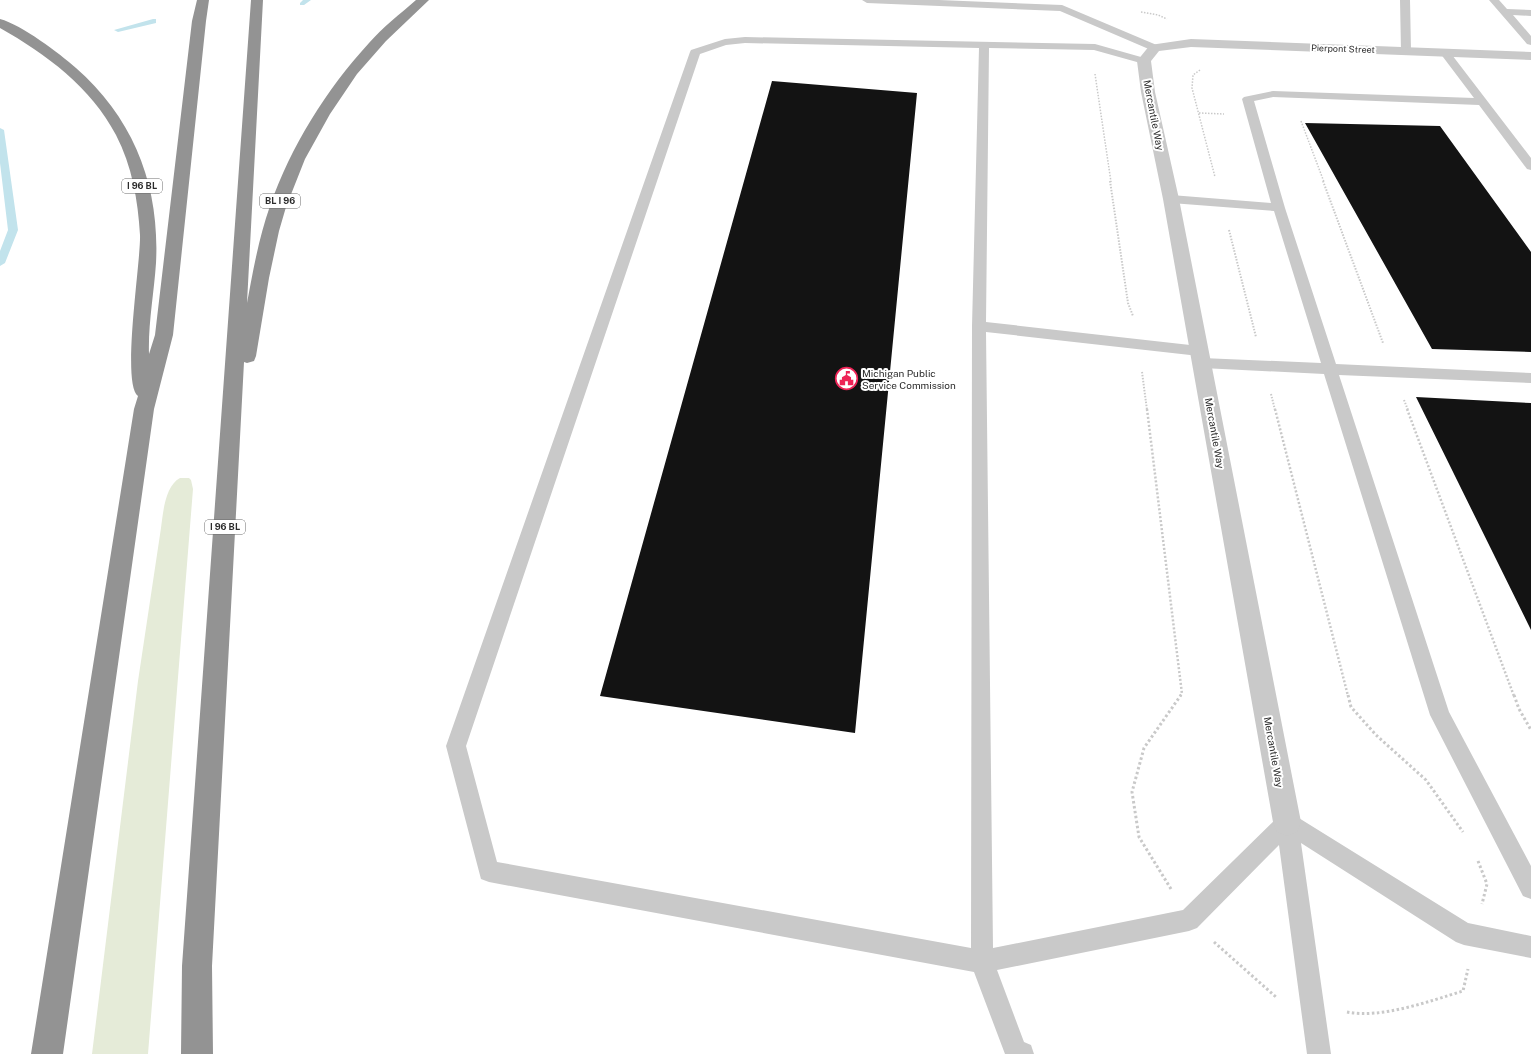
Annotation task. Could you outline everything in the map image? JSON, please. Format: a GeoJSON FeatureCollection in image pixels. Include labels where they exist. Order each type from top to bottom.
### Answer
{"type":"FeatureCollection","features":[{"type":"Feature","properties":{"kind":"highway","name":"I 96 BL"},"geometry":{"type":"LineString","coordinates":[[47,1054],[144,409],[164,335],[199,21],[203,0]]}},
{"type":"Feature","properties":{"kind":"highway","name":"I 96 BL"},"geometry":{"type":"LineString","coordinates":[[197,1054],[197,958],[257,0]]}},
{"type":"Feature","properties":{"kind":"highway","name":"BL I 96"},"geometry":{"type":"LineString","coordinates":[[230,446],[270,231],[284,189],[309,137],[346,81],[369,50],[424,0]]}},
{"type":"Feature","properties":{"kind":"highway","name":"I 96 BL"},"geometry":{"type":"LineString","coordinates":[[0,23],[25,36],[59,59],[89,87],[122,130],[134,156],[147,213],[148,236],[145,294],[140,343],[144,409]]}},
{"type":"Feature","properties":{"kind":"street","name":"Pierpont Street"},"geometry":{"type":"LineString","coordinates":[[1150,54],[1191,43],[1531,56]]}},
{"type":"Feature","properties":{"kind":"street","name":"Mercantile Way"},"geometry":{"type":"LineString","coordinates":[[1150,54],[1148,92],[1171,199],[1287,822]]}},
{"type":"Feature","properties":{"kind":"lane"},"geometry":{"type":"LineString","coordinates":[[867,0],[1061,4],[1150,54]]}},
{"type":"Feature","properties":{"kind":"lane"},"geometry":{"type":"LineString","coordinates":[[1405,0],[1406,51]]}},
{"type":"Feature","properties":{"kind":"lane"},"geometry":{"type":"LineString","coordinates":[[1494,0],[1531,42]]}},
{"type":"Feature","properties":{"kind":"lane"},"geometry":{"type":"LineString","coordinates":[[1504,12],[1531,12]]}},
{"type":"Feature","properties":{"kind":"lane"},"geometry":{"type":"LineString","coordinates":[[1150,54],[1095,47],[745,40],[725,42],[695,52],[456,746],[489,871],[982,962],[1189,920],[1287,822]]}},
{"type":"Feature","properties":{"kind":"lane"},"geometry":{"type":"LineString","coordinates":[[984,45],[979,326],[982,962],[1015,1050],[1022,1054]]}},
{"type":"Feature","properties":{"kind":"lane"},"geometry":{"type":"LineString","coordinates":[[1445,53],[1531,166]]}},
{"type":"Feature","properties":{"kind":"lane"},"geometry":{"type":"LineString","coordinates":[[1482,102],[1273,94],[1248,99],[1279,208],[1329,369],[1440,715],[1531,888]]}},
{"type":"Feature","properties":{"kind":"lane"},"geometry":{"type":"LineString","coordinates":[[1171,199],[1279,208]]}},
{"type":"Feature","properties":{"kind":"lane"},"geometry":{"type":"LineString","coordinates":[[979,326],[1139,344],[1200,357],[1264,367],[1531,378]]}},
{"type":"Feature","properties":{"kind":"lane"},"geometry":{"type":"LineString","coordinates":[[1287,822],[1464,934],[1531,947]]}},
{"type":"Feature","properties":{"kind":"lane"},"geometry":{"type":"LineString","coordinates":[[1287,822],[1319,1054]]}},
{"type":"Feature","properties":{"kind":"path"},"geometry":{"type":"LineString","coordinates":[[1099,24],[1119,12],[1134,11],[1158,15],[1172,22]]}},
{"type":"Feature","properties":{"kind":"path"},"geometry":{"type":"LineString","coordinates":[[1095,47],[1101,59],[1095,71],[1128,303],[1136,324],[1139,344],[1182,694],[1144,748],[1132,792],[1139,837],[1189,920],[1279,1000],[1356,1014],[1406,1008],[1463,991],[1486,884],[1475,856]]}},
{"type":"Feature","properties":{"kind":"path"},"geometry":{"type":"LineString","coordinates":[[1204,68],[1193,75],[1192,88],[1351,707],[1376,735],[1426,780],[1466,836]]}},
{"type":"Feature","properties":{"kind":"path"},"geometry":{"type":"LineString","coordinates":[[1300,117],[1519,709],[1531,730]]}},
{"type":"Feature","properties":{"kind":"green space"},"geometry":{"type":"Polygon","coordinates":[[[180,478],[189,478],[193,489],[148,1054],[92,1054],[138,681],[163,515],[168,493],[175,482],[180,478]]]}},
{"type":"Feature","properties":{"kind":"building"},"geometry":{"type":"Polygon","coordinates":[[[772,81],[917,93],[855,733],[600,696],[772,81]]]}},
{"type":"Feature","properties":{"kind":"building"},"geometry":{"type":"Polygon","coordinates":[[[1305,123],[1440,126],[1531,252],[1531,352],[1432,349],[1305,123]]]}},
{"type":"Feature","properties":{"kind":"building"},"geometry":{"type":"Polygon","coordinates":[[[1416,397],[1531,403],[1531,630],[1416,397]]]}},
{"type":"Feature","properties":{"kind":"waterway"},"geometry":{"type":"LineString","coordinates":[[302,4],[308,0]]}},
{"type":"Feature","properties":{"kind":"waterway"},"geometry":{"type":"LineString","coordinates":[[118,30],[153,21]]}},
{"type":"Feature","properties":{"kind":"waterway"},"geometry":{"type":"LineString","coordinates":[[0,130],[13,230],[0,263]]}},
{"type":"Feature","properties":{"kind":"place","name":"Michigan Public Service Commission"},"geometry":{"type":"Point","coordinates":[847,379]}}]}
